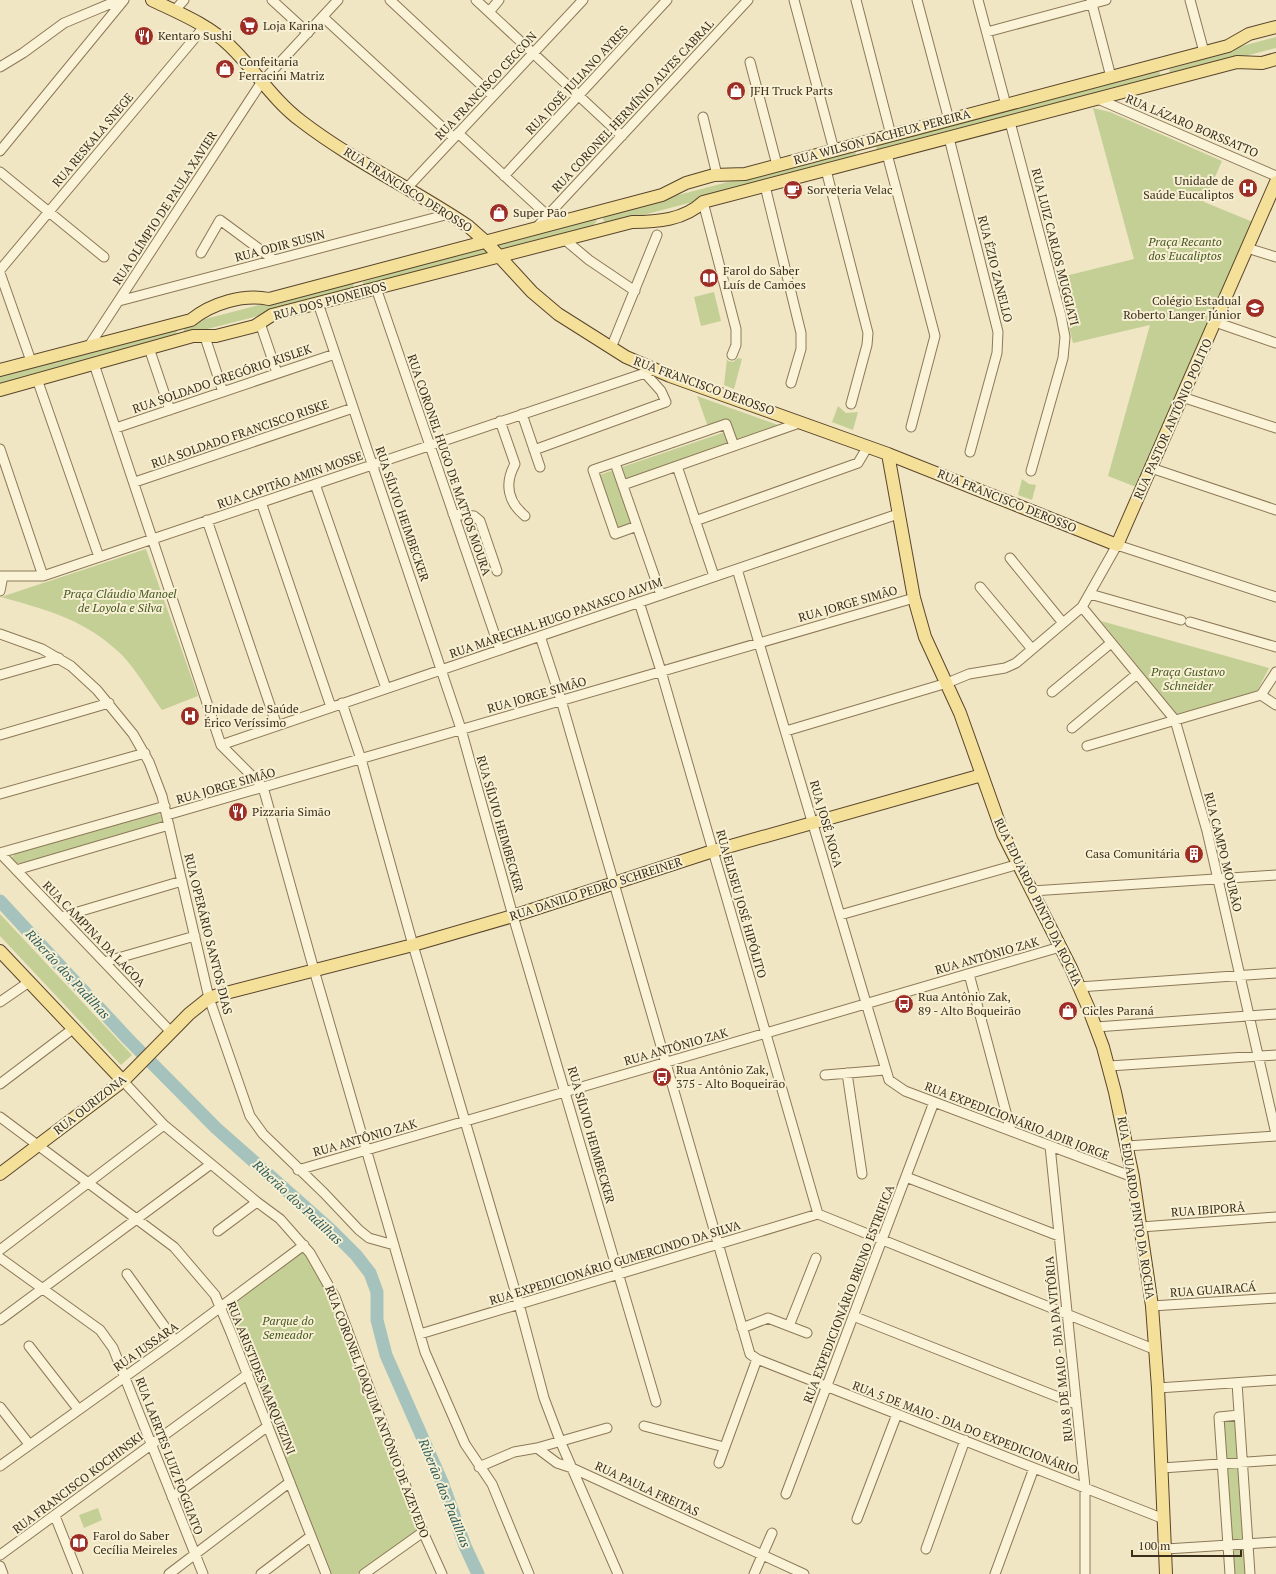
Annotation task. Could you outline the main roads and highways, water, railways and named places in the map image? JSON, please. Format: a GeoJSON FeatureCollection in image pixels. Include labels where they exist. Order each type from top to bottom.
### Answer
{"type":"FeatureCollection","features":[{"type":"Feature","properties":{"kind":"main road","name":"RUA FRANCISCO DEROSSO"},"geometry":{"type":"LineString","coordinates":[[152,0],[204,27],[230,45],[261,82],[289,111],[311,129],[468,226],[500,256],[532,292],[558,314],[650,371],[802,422],[868,446],[1117,545]]}},
{"type":"Feature","properties":{"kind":"main road","name":"RUA WILSON DACHEUX PEREIRA"},"geometry":{"type":"LineString","coordinates":[[486,242],[662,195],[686,183],[717,175],[744,174],[1228,46],[1249,34],[1276,27]]}},
{"type":"Feature","properties":{"kind":"main road","name":"RUA WILSON DACHEUX PEREIRA"},"geometry":{"type":"LineString","coordinates":[[500,256],[632,222],[655,222],[676,217],[690,213],[703,202],[1237,62],[1262,63],[1276,59]]}},
{"type":"Feature","properties":{"kind":"main road"},"geometry":{"type":"LineString","coordinates":[[1168,62],[1165,73],[1167,77],[1172,79]]}},
{"type":"Feature","properties":{"kind":"main road"},"geometry":{"type":"LineString","coordinates":[[876,139],[873,143],[872,150],[875,155],[884,155]]}},
{"type":"Feature","properties":{"kind":"main road"},"geometry":{"type":"LineString","coordinates":[[851,146],[857,149],[859,153],[859,159],[855,162]]}},
{"type":"Feature","properties":{"kind":"main road","name":"RUA PASTOR ANTÔNIO POLITO"},"geometry":{"type":"LineString","coordinates":[[1117,545],[1276,182]]}},
{"type":"Feature","properties":{"kind":"main road"},"geometry":{"type":"LineString","coordinates":[[595,213],[600,219],[601,223],[598,230]]}},
{"type":"Feature","properties":{"kind":"main road","name":"RUA DOS PIONEIROS"},"geometry":{"type":"LineString","coordinates":[[0,370],[191,320],[207,309],[229,302],[250,297],[269,299],[486,242]]}},
{"type":"Feature","properties":{"kind":"main road","name":"RUA DOS PIONEIROS"},"geometry":{"type":"LineString","coordinates":[[0,390],[193,336],[216,336],[260,323],[272,315],[500,256]]}},
{"type":"Feature","properties":{"kind":"main road"},"geometry":{"type":"LineString","coordinates":[[361,274],[357,283],[358,287],[363,292]]}},
{"type":"Feature","properties":{"kind":"main road"},"geometry":{"type":"LineString","coordinates":[[172,324],[178,328],[180,333],[180,337],[177,341]]}},
{"type":"Feature","properties":{"kind":"main road","name":"RUA EDUARDO PINTO DA ROCHA"},"geometry":{"type":"LineString","coordinates":[[888,454],[914,598],[925,636],[960,713],[998,824],[1080,987],[1096,1027],[1108,1066],[1133,1177],[1152,1306],[1158,1388],[1166,1574]]}},
{"type":"Feature","properties":{"kind":"main road","name":"RUA DANILO PEDRO SCHREINER"},"geometry":{"type":"LineString","coordinates":[[210,998],[231,990],[413,945],[513,916],[713,851],[982,775]]}},
{"type":"Feature","properties":{"kind":"main road","name":"RUA CORONEL JOAQUIM ANTÔNIO DE AZEVEDO"},"geometry":{"type":"LineString","coordinates":[[0,951],[74,1028],[119,1078]]}},
{"type":"Feature","properties":{"kind":"main road","name":"RUA OURIZONA"},"geometry":{"type":"LineString","coordinates":[[0,1174],[112,1090],[119,1078],[136,1068],[189,1014],[210,998]]}},
{"type":"Feature","properties":{"kind":"waterway","name":"Riberão dos Padilhas"},"geometry":{"type":"LineString","coordinates":[[0,901],[128,1039],[216,1128],[331,1230],[356,1255],[370,1273],[377,1292],[377,1320],[386,1355],[442,1482],[465,1546],[478,1574]]}},
{"type":"Feature","properties":{"kind":"place","name":"Loja Karina"},"geometry":{"type":"Point","coordinates":[249,26]}},
{"type":"Feature","properties":{"kind":"place","name":"Kentaro Sushi"},"geometry":{"type":"Point","coordinates":[144,36]}},
{"type":"Feature","properties":{"kind":"place","name":"Confeitaria Ferracini Matriz"},"geometry":{"type":"Point","coordinates":[225,69]}},
{"type":"Feature","properties":{"kind":"place","name":"JFH Truck Parts"},"geometry":{"type":"Point","coordinates":[736,91]}},
{"type":"Feature","properties":{"kind":"place","name":"Unidade de Saúde Eucaliptos"},"geometry":{"type":"Point","coordinates":[1248,188]}},
{"type":"Feature","properties":{"kind":"place","name":"Sorveteria Velac"},"geometry":{"type":"Point","coordinates":[793,190]}},
{"type":"Feature","properties":{"kind":"place","name":"Super Pão"},"geometry":{"type":"Point","coordinates":[499,213]}},
{"type":"Feature","properties":{"kind":"place","name":"Farol do Saber Luís de Camões"},"geometry":{"type":"Point","coordinates":[709,278]}},
{"type":"Feature","properties":{"kind":"place","name":"Colégio Estadual Roberto Langer Júnior"},"geometry":{"type":"Point","coordinates":[1255,308]}},
{"type":"Feature","properties":{"kind":"place","name":"Unidade de Saúde Érico Veríssimo"},"geometry":{"type":"Point","coordinates":[190,716]}},
{"type":"Feature","properties":{"kind":"place","name":"Pizzaria Simão"},"geometry":{"type":"Point","coordinates":[238,812]}},
{"type":"Feature","properties":{"kind":"place","name":"Casa Comunitária"},"geometry":{"type":"Point","coordinates":[1194,854]}},
{"type":"Feature","properties":{"kind":"place","name":"Rua Antônio Zak, 89 - Alto Boqueirão"},"geometry":{"type":"Point","coordinates":[904,1004]}},
{"type":"Feature","properties":{"kind":"place","name":"Cicles Paraná"},"geometry":{"type":"Point","coordinates":[1068,1011]}},
{"type":"Feature","properties":{"kind":"place","name":"Rua Antônio Zak, 375 - Alto Boqueirão"},"geometry":{"type":"Point","coordinates":[662,1077]}},
{"type":"Feature","properties":{"kind":"place","name":"Farol do Saber Cecília Meireles"},"geometry":{"type":"Point","coordinates":[79,1543]}},
{"type":"Feature","properties":{"kind":"park label","name":"Praça Recanto dos Eucaliptos"},"geometry":{"type":"Point","coordinates":[1185,249]}},
{"type":"Feature","properties":{"kind":"park label","name":"Praça Cláudio Manoel de Loyola e Silva"},"geometry":{"type":"Point","coordinates":[120,601]}},
{"type":"Feature","properties":{"kind":"park label","name":"Praça Gustavo Schneider"},"geometry":{"type":"Point","coordinates":[1188,679]}},
{"type":"Feature","properties":{"kind":"park label","name":"Parque do Semeador"},"geometry":{"type":"Point","coordinates":[288,1328]}}]}
